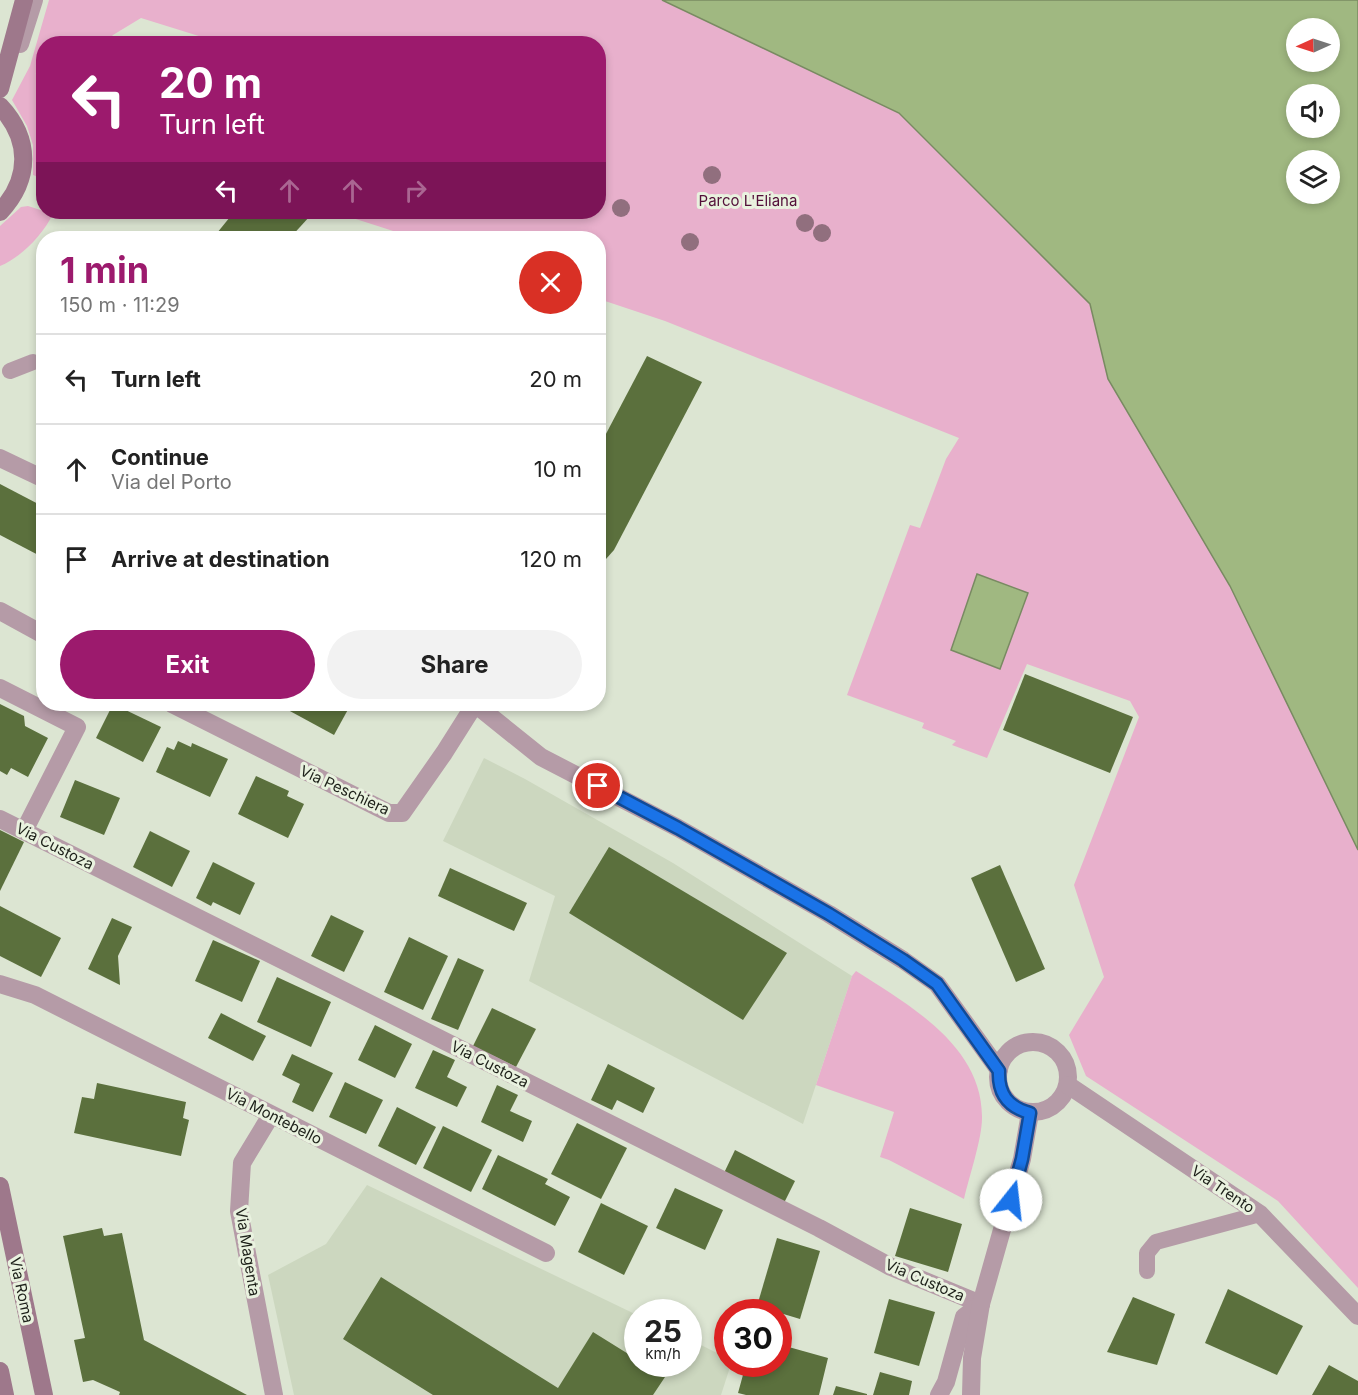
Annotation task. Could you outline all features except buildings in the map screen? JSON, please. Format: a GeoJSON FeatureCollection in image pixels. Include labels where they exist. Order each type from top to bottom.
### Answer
{"type":"FeatureCollection","features":[{"type":"Feature","properties":{"kind":"main road"},"geometry":{"type":"LineString","coordinates":[[0,89],[24,0]]}},
{"type":"Feature","properties":{"kind":"main road"},"geometry":{"type":"LineString","coordinates":[[0,107],[12,120],[22,140],[24,163],[19,185],[10,201],[0,212]]}},
{"type":"Feature","properties":{"kind":"main road","name":"Via Roma"},"geometry":{"type":"LineString","coordinates":[[0,1186],[19,1246],[44,1395]]}},
{"type":"Feature","properties":{"kind":"main road"},"geometry":{"type":"LineString","coordinates":[[0,1371],[5,1395]]}},
{"type":"Feature","properties":{"kind":"street"},"geometry":{"type":"LineString","coordinates":[[0,107],[34,0]]}},
{"type":"Feature","properties":{"kind":"street"},"geometry":{"type":"LineString","coordinates":[[0,458],[36,475]]}},
{"type":"Feature","properties":{"kind":"street"},"geometry":{"type":"LineString","coordinates":[[0,611],[36,631]]}},
{"type":"Feature","properties":{"kind":"street"},"geometry":{"type":"LineString","coordinates":[[0,688],[36,706]]}},
{"type":"Feature","properties":{"kind":"street"},"geometry":{"type":"LineString","coordinates":[[24,831],[77,727],[45,711]]}},
{"type":"Feature","properties":{"kind":"street","name":"Via Peschiera"},"geometry":{"type":"LineString","coordinates":[[186,711],[389,813],[402,813],[471,711]]}},
{"type":"Feature","properties":{"kind":"street"},"geometry":{"type":"LineString","coordinates":[[484,711],[541,756],[678,828],[829,914],[903,960],[937,984],[999,1071]]}},
{"type":"Feature","properties":{"kind":"street","name":"Via Custoza"},"geometry":{"type":"LineString","coordinates":[[0,819],[819,1228],[891,1267],[981,1304]]}},
{"type":"Feature","properties":{"kind":"street","name":"Via Montebello"},"geometry":{"type":"LineString","coordinates":[[0,984],[35,995],[546,1253]]}},
{"type":"Feature","properties":{"kind":"street"},"geometry":{"type":"LineString","coordinates":[[1029,1042],[1040,1042],[1059,1053],[1065,1062],[1068,1085],[1058,1102],[1050,1109],[1030,1113],[1019,1110],[1002,1094],[998,1082],[1002,1060],[1009,1051],[1029,1042]]}},
{"type":"Feature","properties":{"kind":"street","name":"Via Trento"},"geometry":{"type":"LineString","coordinates":[[1068,1085],[1260,1214],[1358,1316]]}},
{"type":"Feature","properties":{"kind":"street"},"geometry":{"type":"LineString","coordinates":[[970,1395],[972,1358],[981,1304],[1022,1159],[1030,1113]]}},
{"type":"Feature","properties":{"kind":"street","name":"Via Magenta"},"geometry":{"type":"LineString","coordinates":[[271,1115],[242,1163],[239,1211],[274,1395]]}},
{"type":"Feature","properties":{"kind":"street"},"geometry":{"type":"LineString","coordinates":[[939,1395],[946,1382],[964,1317],[981,1304]]}},
{"type":"Feature","properties":{"kind":"lane"},"geometry":{"type":"LineString","coordinates":[[10,371],[33,362]]}},
{"type":"Feature","properties":{"kind":"lane"},"geometry":{"type":"LineString","coordinates":[[1147,1271],[1147,1253],[1156,1242],[1260,1214]]}},
{"type":"Feature","properties":{"kind":"shaded area"},"geometry":{"type":"Polygon","coordinates":[[[662,0],[1358,0],[1358,850],[1230,586],[1108,379],[1090,304],[899,113],[662,0]]]}},
{"type":"Feature","properties":{"kind":"shaded area"},"geometry":{"type":"Polygon","coordinates":[[[977,574],[1028,593],[1000,669],[951,650],[977,574]]]}},
{"type":"Feature","properties":{"kind":"shaded area"},"geometry":{"type":"Polygon","coordinates":[[[484,758],[673,863],[852,976],[803,1124],[529,981],[555,896],[443,841],[484,758]]]}},
{"type":"Feature","properties":{"kind":"shaded area"},"geometry":{"type":"Polygon","coordinates":[[[367,1185],[624,1309],[624,1377],[702,1377],[702,1346],[714,1352],[714,1377],[727,1377],[721,1395],[294,1395],[268,1275],[326,1244],[367,1185]]]}},
{"type":"Feature","properties":{"kind":"green space","name":"Parco L'Eliana"},"geometry":{"type":"Polygon","coordinates":[[[49,0],[662,0],[899,113],[1090,304],[1108,379],[1230,586],[1358,850],[1358,1288],[1278,1201],[1086,1076],[1069,1035],[1104,977],[1074,885],[1139,717],[1130,701],[1027,664],[987,758],[952,745],[956,741],[922,728],[924,723],[847,695],[910,525],[920,528],[946,459],[959,438],[665,321],[606,301],[606,231],[393,231],[356,219],[606,219],[606,36],[199,36],[141,18],[112,36],[39,36],[49,0]]]}},
{"type":"Feature","properties":{"kind":"green space","name":"Parco L'Eliana"},"geometry":{"type":"Polygon","coordinates":[[[36,45],[36,176],[33,175],[33,145],[27,126],[12,100],[30,66],[36,45]]]}},
{"type":"Feature","properties":{"kind":"green space"},"geometry":{"type":"Polygon","coordinates":[[[21,207],[36,209],[36,219],[50,219],[42,231],[36,231],[36,238],[31,244],[16,257],[0,266],[0,226],[21,207]]]}},
{"type":"Feature","properties":{"kind":"green space"},"geometry":{"type":"Polygon","coordinates":[[[856,971],[898,998],[939,1030],[957,1049],[970,1069],[979,1092],[982,1118],[978,1147],[964,1199],[880,1157],[894,1112],[816,1085],[852,976],[856,971]]]}},
{"type":"Feature","properties":{"kind":"route"},"geometry":{"type":"LineString","coordinates":[[598,786],[678,828],[829,914],[937,984],[999,1071],[998,1082],[1002,1094],[1019,1110],[1030,1113],[1022,1159],[1011,1200]]}}]}
